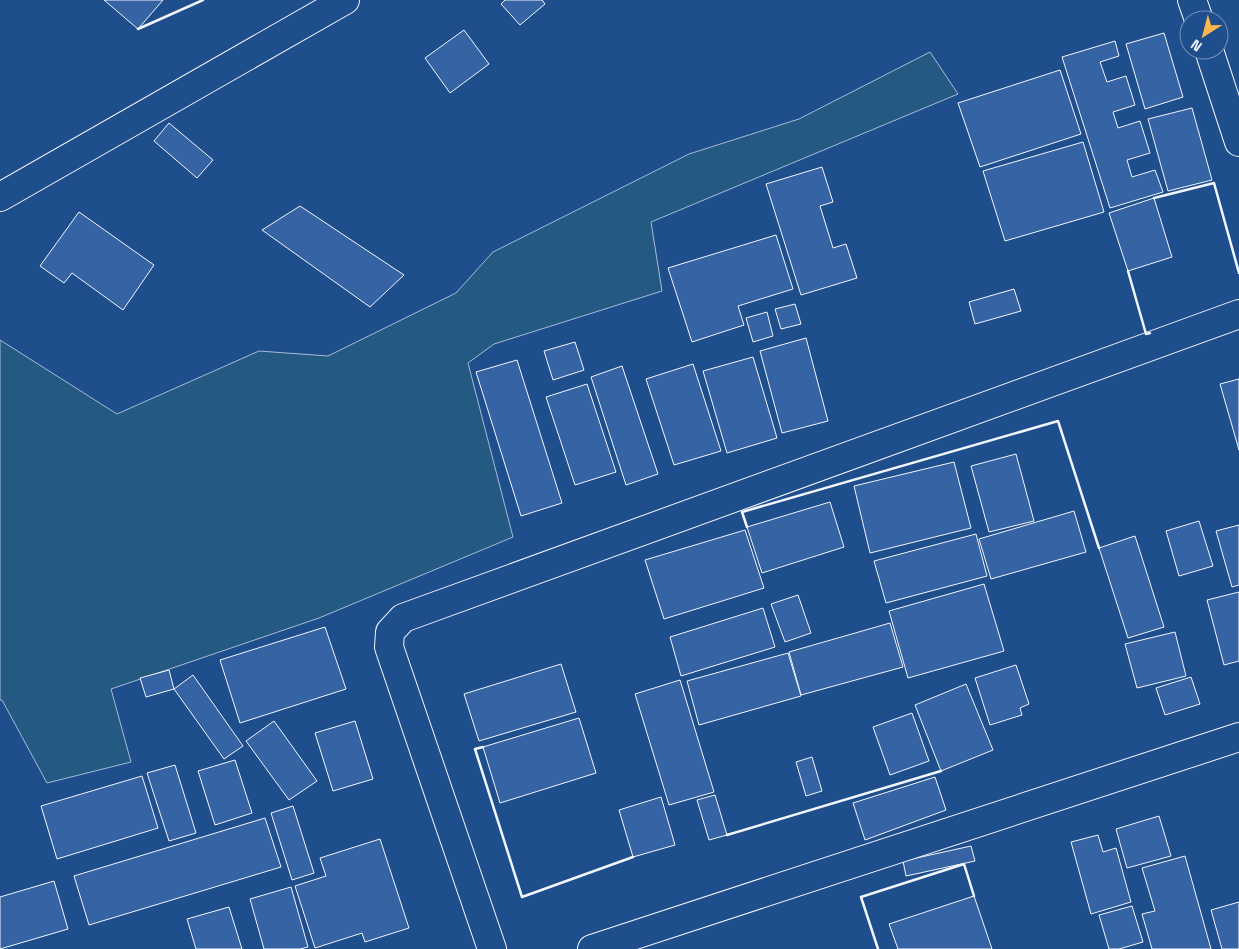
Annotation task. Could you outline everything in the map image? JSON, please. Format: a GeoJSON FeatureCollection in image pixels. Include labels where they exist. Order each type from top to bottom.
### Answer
{"type":"FeatureCollection","features":[{"type":"Feature","properties":{"kind":"street"},"geometry":{"type":"LineString","coordinates":[[0,197],[345,0]]}},
{"type":"Feature","properties":{"kind":"street"},"geometry":{"type":"LineString","coordinates":[[1212,60],[1239,142]]}},
{"type":"Feature","properties":{"kind":"street"},"geometry":{"type":"LineString","coordinates":[[492,949],[389,646],[390,632],[403,618],[1239,314]]}},
{"type":"Feature","properties":{"kind":"street"},"geometry":{"type":"LineString","coordinates":[[592,949],[1239,737]]}},
{"type":"Feature","properties":{"kind":"shaded area"},"geometry":{"type":"Polygon","coordinates":[[[930,52],[958,94],[651,222],[662,291],[494,344],[468,363],[513,537],[319,618],[111,689],[131,762],[47,783],[2,700],[0,700],[0,340],[117,414],[259,351],[328,356],[456,293],[493,252],[689,154],[799,119],[930,52]]]}},
{"type":"Feature","properties":{"kind":"building"},"geometry":{"type":"Polygon","coordinates":[[[104,0],[163,0],[138,29],[104,0]]]}},
{"type":"Feature","properties":{"kind":"building"},"geometry":{"type":"Polygon","coordinates":[[[505,0],[542,0],[545,4],[520,25],[501,4],[505,0]]]}},
{"type":"Feature","properties":{"kind":"building"},"geometry":{"type":"Polygon","coordinates":[[[464,30],[489,64],[450,93],[425,58],[464,30]]]}},
{"type":"Feature","properties":{"kind":"building"},"geometry":{"type":"Polygon","coordinates":[[[1164,33],[1183,97],[1145,109],[1126,44],[1164,33]]]}},
{"type":"Feature","properties":{"kind":"building"},"geometry":{"type":"Polygon","coordinates":[[[1115,41],[1119,56],[1100,62],[1107,82],[1126,76],[1135,105],[1113,112],[1118,128],[1140,121],[1150,153],[1127,160],[1132,177],[1155,170],[1163,192],[1110,208],[1062,57],[1115,41]]]}},
{"type":"Feature","properties":{"kind":"building"},"geometry":{"type":"Polygon","coordinates":[[[1060,70],[1081,134],[980,167],[958,103],[1060,70]]]}},
{"type":"Feature","properties":{"kind":"building"},"geometry":{"type":"Polygon","coordinates":[[[1192,108],[1212,180],[1168,191],[1148,119],[1192,108]]]}},
{"type":"Feature","properties":{"kind":"building"},"geometry":{"type":"Polygon","coordinates":[[[169,123],[213,160],[197,178],[154,141],[169,123]]]}},
{"type":"Feature","properties":{"kind":"building"},"geometry":{"type":"Polygon","coordinates":[[[1083,142],[1104,212],[1005,241],[983,171],[1083,142]]]}},
{"type":"Feature","properties":{"kind":"building"},"geometry":{"type":"Polygon","coordinates":[[[822,167],[833,202],[820,206],[833,248],[846,244],[857,278],[801,295],[766,184],[822,167]]]}},
{"type":"Feature","properties":{"kind":"building"},"geometry":{"type":"Polygon","coordinates":[[[1154,198],[1172,257],[1128,271],[1109,213],[1154,198]]]}},
{"type":"Feature","properties":{"kind":"building"},"geometry":{"type":"Polygon","coordinates":[[[300,206],[404,275],[370,307],[262,230],[300,206]]]}},
{"type":"Feature","properties":{"kind":"building"},"geometry":{"type":"Polygon","coordinates":[[[79,212],[154,265],[123,310],[72,273],[64,283],[40,266],[79,212]]]}},
{"type":"Feature","properties":{"kind":"building"},"geometry":{"type":"Polygon","coordinates":[[[776,235],[793,289],[738,306],[744,325],[692,342],[668,268],[776,235]]]}},
{"type":"Feature","properties":{"kind":"building"},"geometry":{"type":"Polygon","coordinates":[[[1014,289],[1021,311],[975,324],[969,302],[1014,289]]]}},
{"type":"Feature","properties":{"kind":"building"},"geometry":{"type":"Polygon","coordinates":[[[795,304],[801,324],[781,329],[775,309],[795,304]]]}},
{"type":"Feature","properties":{"kind":"building"},"geometry":{"type":"Polygon","coordinates":[[[767,312],[773,336],[753,342],[746,318],[767,312]]]}},
{"type":"Feature","properties":{"kind":"building"},"geometry":{"type":"Polygon","coordinates":[[[806,338],[828,421],[782,433],[760,351],[806,338]]]}},
{"type":"Feature","properties":{"kind":"building"},"geometry":{"type":"Polygon","coordinates":[[[575,342],[584,370],[553,380],[544,351],[575,342]]]}},
{"type":"Feature","properties":{"kind":"building"},"geometry":{"type":"Polygon","coordinates":[[[753,357],[777,438],[727,453],[703,371],[753,357]]]}},
{"type":"Feature","properties":{"kind":"building"},"geometry":{"type":"Polygon","coordinates":[[[517,360],[562,503],[521,516],[476,372],[517,360]]]}},
{"type":"Feature","properties":{"kind":"building"},"geometry":{"type":"Polygon","coordinates":[[[693,364],[721,451],[674,465],[646,379],[693,364]]]}},
{"type":"Feature","properties":{"kind":"building"},"geometry":{"type":"Polygon","coordinates":[[[622,366],[658,474],[626,485],[591,377],[622,366]]]}},
{"type":"Feature","properties":{"kind":"building"},"geometry":{"type":"Polygon","coordinates":[[[1239,379],[1239,450],[1220,384],[1239,379]]]}},
{"type":"Feature","properties":{"kind":"building"},"geometry":{"type":"Polygon","coordinates":[[[587,384],[616,472],[575,485],[546,397],[587,384]]]}},
{"type":"Feature","properties":{"kind":"building"},"geometry":{"type":"Polygon","coordinates":[[[1016,454],[1034,521],[989,532],[971,466],[1016,454]]]}},
{"type":"Feature","properties":{"kind":"building"},"geometry":{"type":"Polygon","coordinates":[[[954,462],[971,528],[870,553],[854,486],[954,462]]]}},
{"type":"Feature","properties":{"kind":"building"},"geometry":{"type":"Polygon","coordinates":[[[830,502],[844,547],[762,573],[747,527],[830,502]]]}},
{"type":"Feature","properties":{"kind":"building"},"geometry":{"type":"Polygon","coordinates":[[[1074,511],[1086,552],[991,579],[979,539],[1074,511]]]}},
{"type":"Feature","properties":{"kind":"building"},"geometry":{"type":"Polygon","coordinates":[[[1199,521],[1213,566],[1179,576],[1166,531],[1199,521]]]}},
{"type":"Feature","properties":{"kind":"building"},"geometry":{"type":"Polygon","coordinates":[[[1239,525],[1239,585],[1232,587],[1216,531],[1239,525]]]}},
{"type":"Feature","properties":{"kind":"building"},"geometry":{"type":"Polygon","coordinates":[[[745,530],[764,588],[664,619],[645,560],[745,530]]]}},
{"type":"Feature","properties":{"kind":"building"},"geometry":{"type":"Polygon","coordinates":[[[976,534],[987,576],[886,603],[874,561],[976,534]]]}},
{"type":"Feature","properties":{"kind":"building"},"geometry":{"type":"Polygon","coordinates":[[[1135,536],[1164,627],[1128,638],[1099,548],[1135,536]]]}},
{"type":"Feature","properties":{"kind":"building"},"geometry":{"type":"Polygon","coordinates":[[[984,584],[1004,651],[908,678],[889,611],[984,584]]]}},
{"type":"Feature","properties":{"kind":"building"},"geometry":{"type":"Polygon","coordinates":[[[1239,592],[1239,661],[1224,665],[1207,600],[1239,592]]]}},
{"type":"Feature","properties":{"kind":"building"},"geometry":{"type":"Polygon","coordinates":[[[798,595],[811,633],[785,642],[771,604],[798,595]]]}},
{"type":"Feature","properties":{"kind":"building"},"geometry":{"type":"Polygon","coordinates":[[[763,608],[775,647],[681,676],[670,637],[763,608]]]}},
{"type":"Feature","properties":{"kind":"building"},"geometry":{"type":"Polygon","coordinates":[[[890,623],[903,667],[801,695],[789,652],[890,623]]]}},
{"type":"Feature","properties":{"kind":"building"},"geometry":{"type":"Polygon","coordinates":[[[325,627],[346,689],[240,723],[220,660],[325,627]]]}},
{"type":"Feature","properties":{"kind":"building"},"geometry":{"type":"Polygon","coordinates":[[[1175,632],[1186,676],[1137,688],[1125,644],[1175,632]]]}},
{"type":"Feature","properties":{"kind":"building"},"geometry":{"type":"Polygon","coordinates":[[[788,653],[801,696],[699,725],[687,681],[788,653]]]}},
{"type":"Feature","properties":{"kind":"building"},"geometry":{"type":"Polygon","coordinates":[[[561,664],[576,712],[479,741],[464,694],[561,664]]]}},
{"type":"Feature","properties":{"kind":"building"},"geometry":{"type":"Polygon","coordinates":[[[1016,665],[1029,704],[1020,708],[1022,715],[990,725],[975,678],[1016,665]]]}},
{"type":"Feature","properties":{"kind":"building"},"geometry":{"type":"Polygon","coordinates":[[[169,670],[174,689],[146,697],[140,678],[169,670]]]}},
{"type":"Feature","properties":{"kind":"building"},"geometry":{"type":"Polygon","coordinates":[[[193,675],[243,746],[224,759],[174,689],[193,675]]]}},
{"type":"Feature","properties":{"kind":"building"},"geometry":{"type":"Polygon","coordinates":[[[1191,677],[1200,704],[1165,715],[1156,688],[1191,677]]]}},
{"type":"Feature","properties":{"kind":"building"},"geometry":{"type":"Polygon","coordinates":[[[680,680],[714,792],[669,805],[635,694],[680,680]]]}},
{"type":"Feature","properties":{"kind":"building"},"geometry":{"type":"Polygon","coordinates":[[[966,684],[993,750],[941,771],[915,705],[966,684]]]}},
{"type":"Feature","properties":{"kind":"building"},"geometry":{"type":"Polygon","coordinates":[[[912,713],[929,761],[890,775],[873,727],[912,713]]]}},
{"type":"Feature","properties":{"kind":"building"},"geometry":{"type":"Polygon","coordinates":[[[579,718],[596,773],[500,803],[483,747],[579,718]]]}},
{"type":"Feature","properties":{"kind":"building"},"geometry":{"type":"Polygon","coordinates":[[[274,721],[317,781],[289,800],[246,741],[274,721]]]}},
{"type":"Feature","properties":{"kind":"building"},"geometry":{"type":"Polygon","coordinates":[[[355,721],[373,779],[333,791],[315,733],[355,721]]]}},
{"type":"Feature","properties":{"kind":"building"},"geometry":{"type":"Polygon","coordinates":[[[812,757],[822,791],[806,796],[796,762],[812,757]]]}},
{"type":"Feature","properties":{"kind":"building"},"geometry":{"type":"Polygon","coordinates":[[[235,760],[252,813],[215,825],[198,771],[235,760]]]}},
{"type":"Feature","properties":{"kind":"building"},"geometry":{"type":"Polygon","coordinates":[[[175,765],[196,833],[169,841],[147,773],[175,765]]]}},
{"type":"Feature","properties":{"kind":"building"},"geometry":{"type":"Polygon","coordinates":[[[142,776],[158,828],[57,859],[41,806],[142,776]]]}},
{"type":"Feature","properties":{"kind":"building"},"geometry":{"type":"Polygon","coordinates":[[[935,777],[946,810],[865,840],[853,803],[935,777]]]}},
{"type":"Feature","properties":{"kind":"building"},"geometry":{"type":"Polygon","coordinates":[[[715,795],[727,835],[709,840],[697,800],[715,795]]]}},
{"type":"Feature","properties":{"kind":"building"},"geometry":{"type":"Polygon","coordinates":[[[661,797],[675,845],[633,857],[619,810],[661,797]]]}},
{"type":"Feature","properties":{"kind":"building"},"geometry":{"type":"Polygon","coordinates":[[[293,806],[314,873],[292,880],[271,813],[293,806]]]}},
{"type":"Feature","properties":{"kind":"building"},"geometry":{"type":"Polygon","coordinates":[[[1159,816],[1171,856],[1127,868],[1116,829],[1159,816]]]}},
{"type":"Feature","properties":{"kind":"building"},"geometry":{"type":"Polygon","coordinates":[[[265,818],[281,867],[89,925],[74,876],[265,818]]]}},
{"type":"Feature","properties":{"kind":"building"},"geometry":{"type":"Polygon","coordinates":[[[1098,835],[1103,852],[1116,848],[1131,902],[1091,914],[1071,842],[1098,835]]]}},
{"type":"Feature","properties":{"kind":"building"},"geometry":{"type":"Polygon","coordinates":[[[380,839],[409,928],[365,942],[362,933],[315,948],[295,886],[326,876],[320,858],[380,839]]]}},
{"type":"Feature","properties":{"kind":"building"},"geometry":{"type":"Polygon","coordinates":[[[971,846],[975,861],[906,876],[903,861],[971,846]]]}},
{"type":"Feature","properties":{"kind":"building"},"geometry":{"type":"Polygon","coordinates":[[[1185,856],[1211,949],[1152,949],[1142,914],[1155,911],[1142,868],[1185,856]]]}},
{"type":"Feature","properties":{"kind":"building"},"geometry":{"type":"Polygon","coordinates":[[[54,881],[68,929],[0,949],[0,897],[54,881]]]}},
{"type":"Feature","properties":{"kind":"building"},"geometry":{"type":"Polygon","coordinates":[[[291,887],[308,947],[300,949],[264,949],[250,899],[291,887]]]}},
{"type":"Feature","properties":{"kind":"building"},"geometry":{"type":"Polygon","coordinates":[[[974,896],[992,949],[898,949],[889,924],[974,896]]]}},
{"type":"Feature","properties":{"kind":"building"},"geometry":{"type":"Polygon","coordinates":[[[1239,902],[1239,949],[1222,949],[1211,910],[1239,902]]]}},
{"type":"Feature","properties":{"kind":"building"},"geometry":{"type":"Polygon","coordinates":[[[1132,906],[1143,942],[1119,949],[1109,949],[1099,915],[1132,906]]]}},
{"type":"Feature","properties":{"kind":"building"},"geometry":{"type":"Polygon","coordinates":[[[229,907],[242,949],[196,949],[187,919],[229,907]]]}},
{"type":"Feature","properties":{"kind":"wall"},"geometry":{"type":"LineString","coordinates":[[138,29],[203,0]]}},
{"type":"Feature","properties":{"kind":"wall"},"geometry":{"type":"LineString","coordinates":[[1154,198],[1214,183],[1239,273]]}},
{"type":"Feature","properties":{"kind":"wall"},"geometry":{"type":"LineString","coordinates":[[1128,271],[1146,334],[1150,333]]}},
{"type":"Feature","properties":{"kind":"wall"},"geometry":{"type":"LineString","coordinates":[[747,527],[742,512],[1058,421],[1099,548]]}},
{"type":"Feature","properties":{"kind":"wall"},"geometry":{"type":"LineString","coordinates":[[483,747],[475,749],[522,897],[633,857]]}},
{"type":"Feature","properties":{"kind":"wall"},"geometry":{"type":"LineString","coordinates":[[727,835],[941,771]]}},
{"type":"Feature","properties":{"kind":"wall"},"geometry":{"type":"LineString","coordinates":[[878,949],[861,897],[964,864],[974,896]]}}]}
